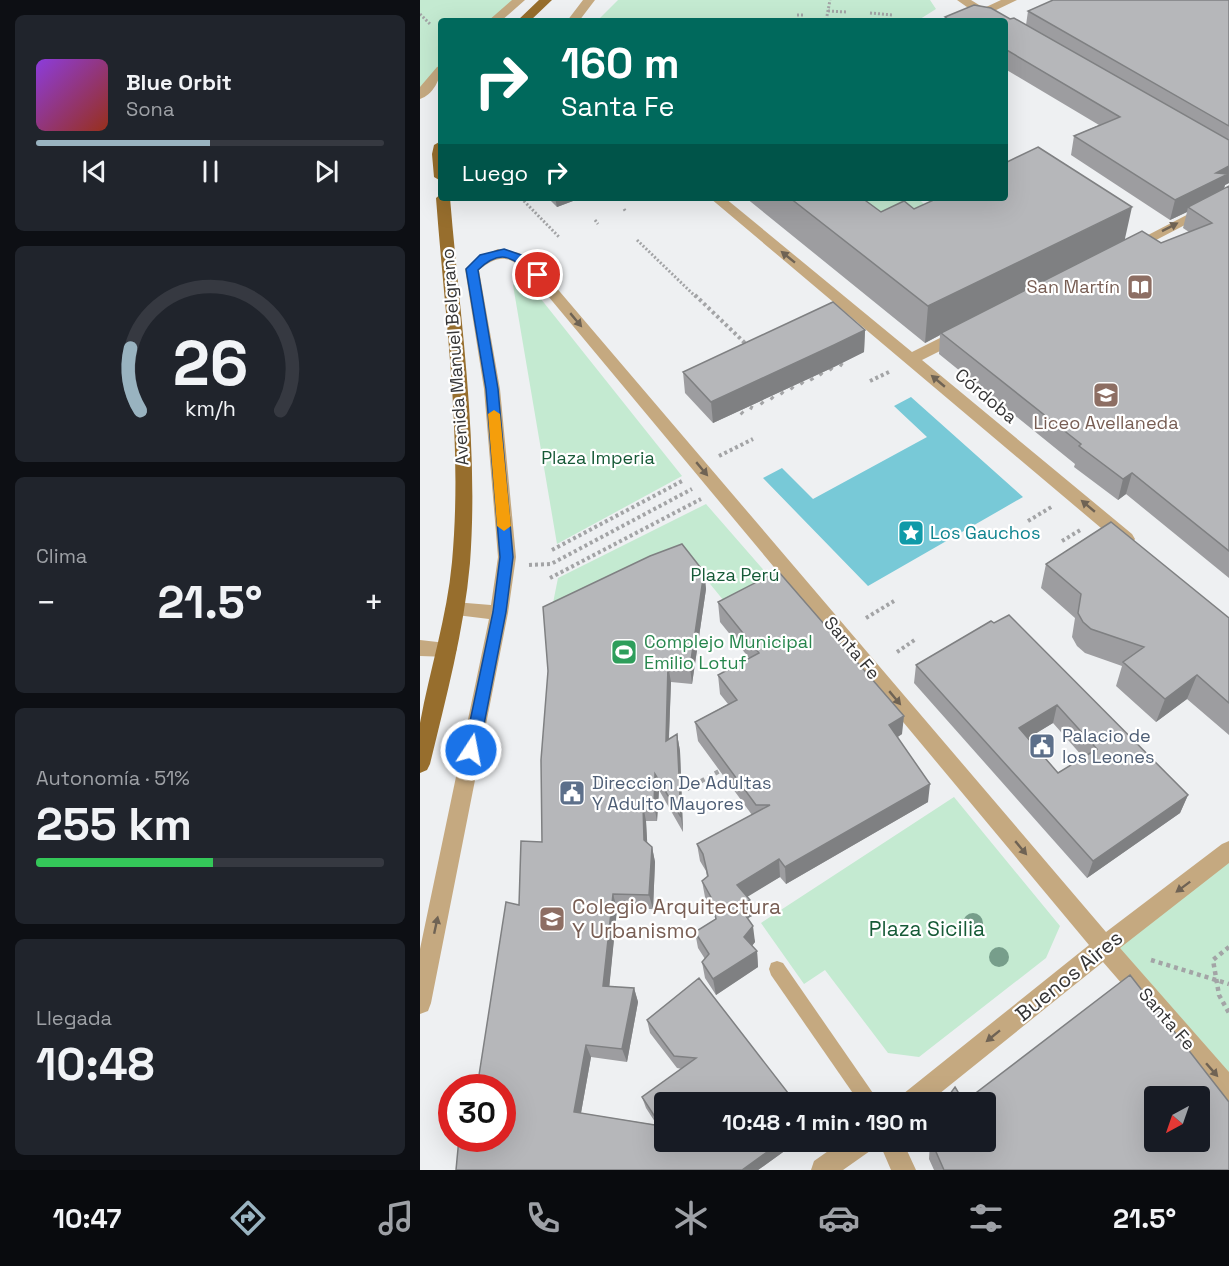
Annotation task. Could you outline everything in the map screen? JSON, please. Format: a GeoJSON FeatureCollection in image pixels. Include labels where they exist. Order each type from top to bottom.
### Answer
{"type":"FeatureCollection","features":[{"type":"Feature","properties":{"kind":"main road"},"geometry":{"type":"LineString","coordinates":[[526,18],[546,0]]}},
{"type":"Feature","properties":{"kind":"main road","name":"Avenida Manuel Belgrano"},"geometry":{"type":"LineString","coordinates":[[420,764],[448,649],[461,563],[464,437],[443,201]]}},
{"type":"Feature","properties":{"kind":"street"},"geometry":{"type":"LineString","coordinates":[[498,18],[519,0]]}},
{"type":"Feature","properties":{"kind":"street"},"geometry":{"type":"LineString","coordinates":[[575,18],[589,0]]}},
{"type":"Feature","properties":{"kind":"street"},"geometry":{"type":"LineString","coordinates":[[963,0],[993,18]]}},
{"type":"Feature","properties":{"kind":"street"},"geometry":{"type":"LineString","coordinates":[[969,18],[1011,0]]}},
{"type":"Feature","properties":{"kind":"street"},"geometry":{"type":"LineString","coordinates":[[420,95],[438,74]]}},
{"type":"Feature","properties":{"kind":"street"},"geometry":{"type":"LineString","coordinates":[[1113,256],[1229,197]]}},
{"type":"Feature","properties":{"kind":"street","name":"Córdoba"},"geometry":{"type":"LineString","coordinates":[[721,201],[1138,549]]}},
{"type":"Feature","properties":{"kind":"street","name":"Santa Fe"},"geometry":{"type":"LineString","coordinates":[[474,283],[472,269],[484,258],[504,252],[520,258],[538,275],[1104,947],[1229,1090]]}},
{"type":"Feature","properties":{"kind":"street","name":"Avenida Manuel Belgrano"},"geometry":{"type":"LineString","coordinates":[[420,1003],[500,612],[507,557],[492,389],[474,283]]}},
{"type":"Feature","properties":{"kind":"street"},"geometry":{"type":"LineString","coordinates":[[912,359],[978,325]]}},
{"type":"Feature","properties":{"kind":"street"},"geometry":{"type":"LineString","coordinates":[[454,609],[500,612]]}},
{"type":"Feature","properties":{"kind":"street"},"geometry":{"type":"LineString","coordinates":[[420,648],[448,649]]}},
{"type":"Feature","properties":{"kind":"street","name":"Buenos Aires"},"geometry":{"type":"LineString","coordinates":[[923,1092],[1104,947],[1229,851]]}},
{"type":"Feature","properties":{"kind":"street"},"geometry":{"type":"LineString","coordinates":[[823,1170],[847,1152]]}},
{"type":"Feature","properties":{"kind":"street"},"geometry":{"type":"LineString","coordinates":[[896,1152],[904,1170]]}},
{"type":"Feature","properties":{"kind":"lane"},"geometry":{"type":"LineString","coordinates":[[777,969],[862,1092]]}},
{"type":"Feature","properties":{"kind":"path"},"geometry":{"type":"LineString","coordinates":[[827,16],[830,0]]}},
{"type":"Feature","properties":{"kind":"path"},"geometry":{"type":"LineString","coordinates":[[828,11],[847,12]]}},
{"type":"Feature","properties":{"kind":"path"},"geometry":{"type":"LineString","coordinates":[[870,13],[893,15]]}},
{"type":"Feature","properties":{"kind":"path"},"geometry":{"type":"LineString","coordinates":[[420,14],[431,25]]}},
{"type":"Feature","properties":{"kind":"path"},"geometry":{"type":"LineString","coordinates":[[796,15],[806,15]]}},
{"type":"Feature","properties":{"kind":"path"},"geometry":{"type":"LineString","coordinates":[[524,201],[560,238]]}},
{"type":"Feature","properties":{"kind":"path"},"geometry":{"type":"LineString","coordinates":[[595,220],[598,224]]}},
{"type":"Feature","properties":{"kind":"path"},"geometry":{"type":"LineString","coordinates":[[637,240],[748,346]]}},
{"type":"Feature","properties":{"kind":"path"},"geometry":{"type":"LineString","coordinates":[[552,550],[687,478]]}},
{"type":"Feature","properties":{"kind":"path"},"geometry":{"type":"LineString","coordinates":[[551,564],[695,488]]}},
{"type":"Feature","properties":{"kind":"path"},"geometry":{"type":"LineString","coordinates":[[550,578],[703,498]]}},
{"type":"Feature","properties":{"kind":"path"},"geometry":{"type":"LineString","coordinates":[[1028,521],[1058,503]]}},
{"type":"Feature","properties":{"kind":"path"},"geometry":{"type":"LineString","coordinates":[[1062,542],[1085,526]]}},
{"type":"Feature","properties":{"kind":"path"},"geometry":{"type":"LineString","coordinates":[[866,618],[894,601]]}},
{"type":"Feature","properties":{"kind":"path"},"geometry":{"type":"LineString","coordinates":[[897,652],[916,639]]}},
{"type":"Feature","properties":{"kind":"path"},"geometry":{"type":"LineString","coordinates":[[687,789],[728,766]]}},
{"type":"Feature","properties":{"kind":"path"},"geometry":{"type":"LineString","coordinates":[[1229,947],[1213,960],[1215,980],[1225,1009],[1229,1013]]}},
{"type":"Feature","properties":{"kind":"path"},"geometry":{"type":"LineString","coordinates":[[1146,959],[1229,984]]}},
{"type":"Feature","properties":{"kind":"green space"},"geometry":{"type":"Polygon","coordinates":[[[420,0],[519,0],[498,18],[438,18],[438,74],[420,95],[420,0]]]}},
{"type":"Feature","properties":{"kind":"green space"},"geometry":{"type":"Polygon","coordinates":[[[618,0],[930,0],[936,9],[922,18],[600,18],[618,0]]]}},
{"type":"Feature","properties":{"kind":"green space"},"geometry":{"type":"Polygon","coordinates":[[[861,201],[921,201],[927,207],[886,217],[861,201]]]}},
{"type":"Feature","properties":{"kind":"green space","name":"Plaza Imperia"},"geometry":{"type":"Polygon","coordinates":[[[519,279],[529,284],[682,476],[557,544],[513,285],[519,279]]]}},
{"type":"Feature","properties":{"kind":"green space","name":"Plaza Perú"},"geometry":{"type":"Polygon","coordinates":[[[706,504],[774,582],[728,606],[685,553],[549,623],[558,578],[706,504]]]}},
{"type":"Feature","properties":{"kind":"green space","name":"Plaza Sicilia"},"geometry":{"type":"Polygon","coordinates":[[[954,797],[1060,926],[1046,958],[919,1057],[888,1053],[825,970],[804,984],[761,923],[954,797]]]}},
{"type":"Feature","properties":{"kind":"green space"},"geometry":{"type":"Polygon","coordinates":[[[1229,851],[1229,1090],[1104,947],[1229,851]]]}},
{"type":"Feature","properties":{"kind":"water"},"geometry":{"type":"Polygon","coordinates":[[[911,397],[1023,497],[868,586],[763,478],[782,468],[813,499],[927,437],[894,406],[911,397]]]}},
{"type":"Feature","properties":{"kind":"building"},"geometry":{"type":"Polygon","coordinates":[[[1053,0],[1229,0],[1229,126],[1028,11],[1053,0]]]}},
{"type":"Feature","properties":{"kind":"building"},"geometry":{"type":"Polygon","coordinates":[[[974,5],[991,8],[1010,19],[1014,18],[1229,140],[1229,166],[1216,173],[1228,174],[1175,200],[1074,136],[1120,117],[1008,51],[1008,18],[945,17],[974,5]]]}},
{"type":"Feature","properties":{"kind":"building"},"geometry":{"type":"Polygon","coordinates":[[[1038,147],[1132,207],[928,306],[794,201],[866,201],[881,212],[904,201],[914,209],[931,201],[1008,201],[1008,162],[1038,147]]]}},
{"type":"Feature","properties":{"kind":"building"},"geometry":{"type":"Polygon","coordinates":[[[1229,186],[1229,551],[1132,473],[1123,479],[1079,446],[1081,444],[941,333],[1142,231],[1161,243],[1212,223],[1188,207],[1229,186]]]}},
{"type":"Feature","properties":{"kind":"building"},"geometry":{"type":"Polygon","coordinates":[[[833,302],[865,330],[711,402],[683,372],[833,302]]]}},
{"type":"Feature","properties":{"kind":"building"},"geometry":{"type":"Polygon","coordinates":[[[1111,522],[1229,618],[1229,703],[1197,675],[1165,699],[1123,662],[1144,647],[1091,629],[1083,622],[1078,613],[1081,594],[1046,564],[1111,522]]]}},
{"type":"Feature","properties":{"kind":"building"},"geometry":{"type":"Polygon","coordinates":[[[682,544],[704,572],[690,667],[668,665],[666,741],[677,734],[681,817],[655,774],[654,805],[643,805],[644,840],[652,847],[649,895],[613,894],[603,986],[634,988],[622,1049],[586,1045],[574,1112],[654,1125],[654,1152],[767,1152],[742,1170],[456,1170],[458,1152],[516,1152],[516,1074],[479,1074],[506,902],[519,905],[521,841],[542,842],[541,760],[548,671],[543,607],[650,556],[682,544]]]}},
{"type":"Feature","properties":{"kind":"building"},"geometry":{"type":"Polygon","coordinates":[[[778,571],[904,716],[889,725],[930,784],[785,867],[779,859],[737,885],[750,900],[739,906],[753,926],[744,937],[757,951],[713,979],[702,962],[709,954],[695,932],[716,919],[712,899],[702,881],[708,876],[703,854],[697,844],[770,805],[756,805],[695,722],[737,700],[718,675],[759,653],[718,602],[778,571]]]}},
{"type":"Feature","properties":{"kind":"building"},"geometry":{"type":"Polygon","coordinates":[[[1009,615],[1188,795],[1093,861],[916,665],[991,621],[994,623],[1009,615]],[[1057,705],[1019,728],[1058,773],[1097,749],[1057,705]]]}},
{"type":"Feature","properties":{"kind":"building"},"geometry":{"type":"Polygon","coordinates":[[[1130,975],[1229,1102],[1229,1170],[944,1170],[936,1152],[996,1152],[996,1092],[977,1092],[1130,975]]]}},
{"type":"Feature","properties":{"kind":"building"},"geometry":{"type":"Polygon","coordinates":[[[699,978],[787,1092],[654,1092],[654,1115],[642,1097],[696,1058],[674,1056],[647,1020],[699,978]]]}},
{"type":"Feature","properties":{"kind":"slow traffic"},"geometry":{"type":"LineString","coordinates":[[494,414],[504,526]]}},
{"type":"Feature","properties":{"kind":"place","name":"San Martín"},"geometry":{"type":"Point","coordinates":[1140,287]}},
{"type":"Feature","properties":{"kind":"place","name":"Liceo Avellaneda"},"geometry":{"type":"Point","coordinates":[1106,395]}},
{"type":"Feature","properties":{"kind":"place","name":"Los Gauchos"},"geometry":{"type":"Point","coordinates":[911,533]}},
{"type":"Feature","properties":{"kind":"place","name":"Complejo Municipal Emilio Lotuf"},"geometry":{"type":"Point","coordinates":[624,652]}},
{"type":"Feature","properties":{"kind":"place","name":"Palacio de los Leones"},"geometry":{"type":"Point","coordinates":[1042,746]}},
{"type":"Feature","properties":{"kind":"place","name":"Direccion De Adultas Y Adulto Mayores"},"geometry":{"type":"Point","coordinates":[572,793]}},
{"type":"Feature","properties":{"kind":"place","name":"Colegio Arquitectura Y Urbanismo"},"geometry":{"type":"Point","coordinates":[552,919]}},
{"type":"Feature","properties":{"kind":"route"},"geometry":{"type":"LineString","coordinates":[[471,750],[500,612],[507,557],[492,389],[472,269],[484,258],[504,252],[520,258],[538,275]]}}]}
